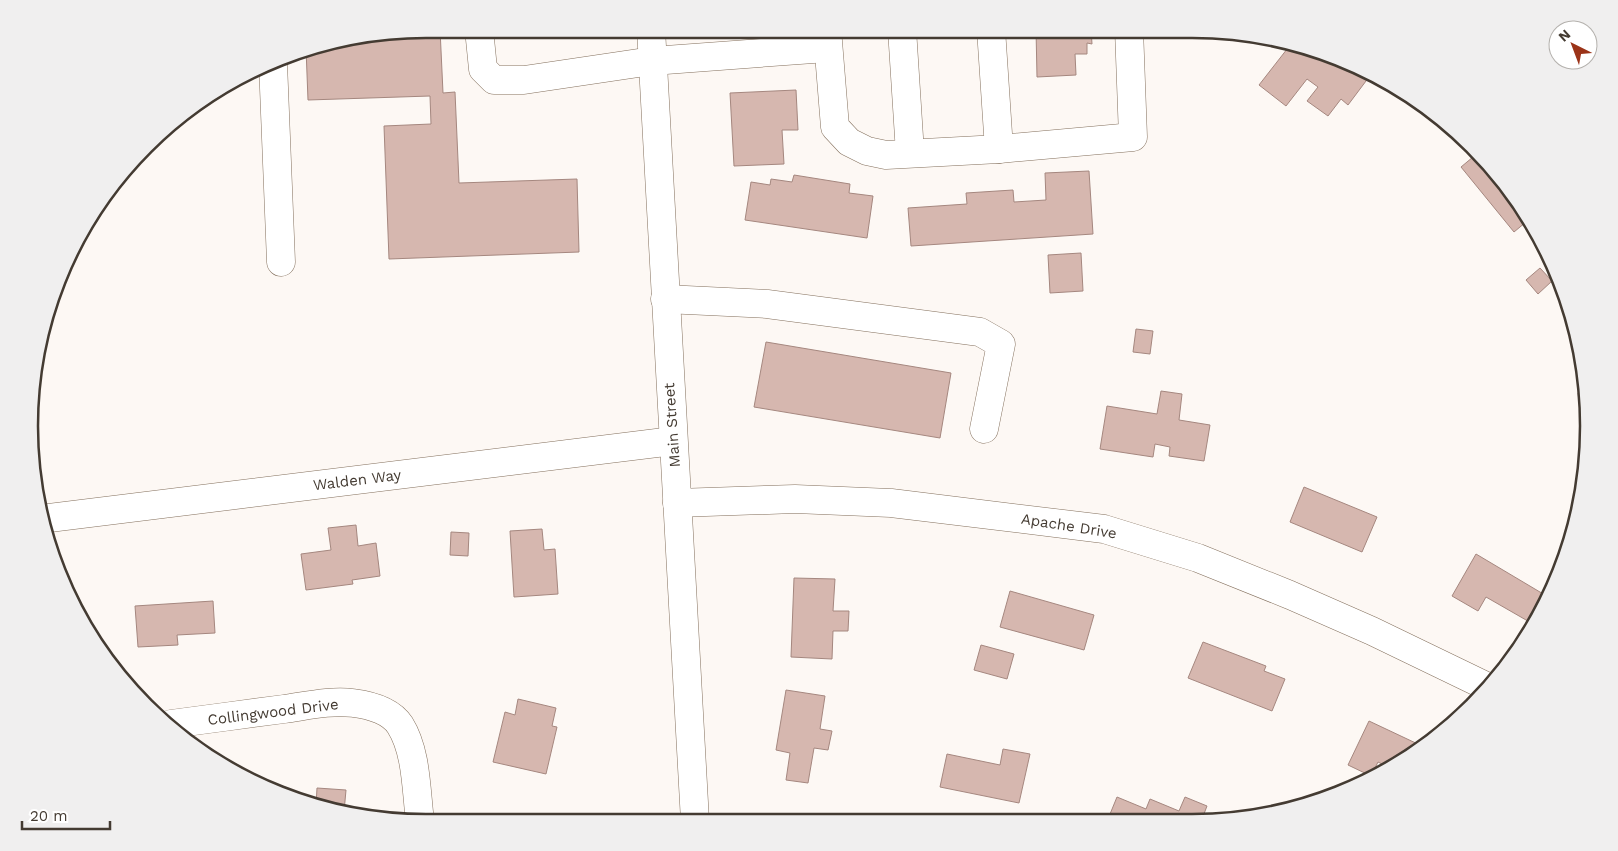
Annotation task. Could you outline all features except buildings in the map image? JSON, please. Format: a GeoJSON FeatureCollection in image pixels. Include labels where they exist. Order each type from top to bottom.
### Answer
{"type":"FeatureCollection","features":[{"type":"Feature","properties":{"kind":"street"},"geometry":{"type":"LineString","coordinates":[[480,38],[483,69],[494,80],[524,80],[827,39],[835,127],[849,142],[867,151],[886,155],[999,149],[1133,137],[1129,38]]}},
{"type":"Feature","properties":{"kind":"street","name":"Main Street"},"geometry":{"type":"LineString","coordinates":[[651,38],[664,299],[695,814]]}},
{"type":"Feature","properties":{"kind":"street"},"geometry":{"type":"LineString","coordinates":[[903,38],[910,153]]}},
{"type":"Feature","properties":{"kind":"street"},"geometry":{"type":"LineString","coordinates":[[992,38],[999,149]]}},
{"type":"Feature","properties":{"kind":"street"},"geometry":{"type":"LineString","coordinates":[[273,69],[281,262]]}},
{"type":"Feature","properties":{"kind":"street"},"geometry":{"type":"LineString","coordinates":[[664,299],[767,304],[980,332],[1001,344],[984,429]]}},
{"type":"Feature","properties":{"kind":"street","name":"Walden Way"},"geometry":{"type":"LineString","coordinates":[[49,518],[673,441]]}},
{"type":"Feature","properties":{"kind":"street","name":"Apache Drive"},"geometry":{"type":"LineString","coordinates":[[677,504],[795,499],[891,503],[1104,529],[1198,558],[1290,595],[1372,631],[1481,684]]}},
{"type":"Feature","properties":{"kind":"street","name":"Collingwood Drive"},"geometry":{"type":"LineString","coordinates":[[177,723],[318,704],[351,703],[386,712],[399,723],[407,740],[419,814]]}}]}
